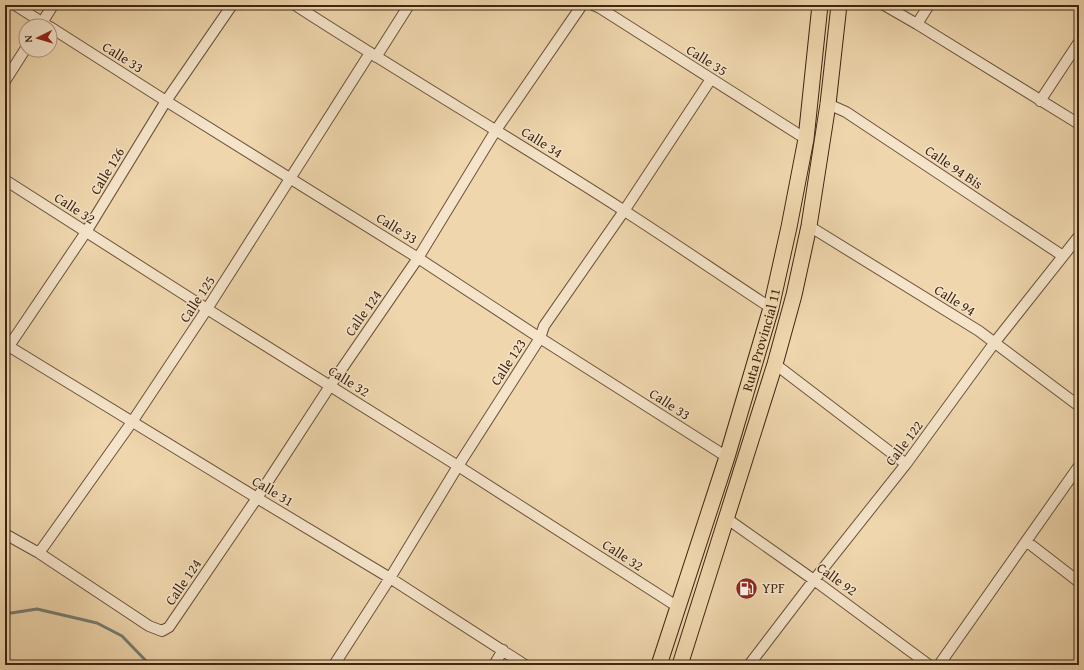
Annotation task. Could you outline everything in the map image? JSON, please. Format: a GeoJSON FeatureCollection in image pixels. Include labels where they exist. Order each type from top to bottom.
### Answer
{"type":"FeatureCollection","features":[{"type":"Feature","properties":{"kind":"main road","name":"Ruta Provincial 11"},"geometry":{"type":"LineString","coordinates":[[659,665],[727,458],[771,308],[789,227],[806,138],[820,5]]}},
{"type":"Feature","properties":{"kind":"main road","name":"Ruta Provincial 11"},"geometry":{"type":"LineString","coordinates":[[680,665],[775,364],[794,295],[810,226],[828,104],[839,5]]}},
{"type":"Feature","properties":{"kind":"street","name":"Calle 33"},"geometry":{"type":"LineString","coordinates":[[16,5],[35,18]]}},
{"type":"Feature","properties":{"kind":"street"},"geometry":{"type":"LineString","coordinates":[[48,18],[53,5]]}},
{"type":"Feature","properties":{"kind":"street","name":"Calle 126"},"geometry":{"type":"LineString","coordinates":[[6,347],[86,232],[166,101],[232,5]]}},
{"type":"Feature","properties":{"kind":"street","name":"Calle 34"},"geometry":{"type":"LineString","coordinates":[[295,5],[624,210],[771,308]]}},
{"type":"Feature","properties":{"kind":"street","name":"Calle 125"},"geometry":{"type":"LineString","coordinates":[[39,554],[132,422],[291,178],[373,55],[409,5]]}},
{"type":"Feature","properties":{"kind":"street","name":"Calle 124"},"geometry":{"type":"LineString","coordinates":[[39,554],[149,626],[162,631],[169,627],[257,498],[330,386],[418,258],[496,130],[582,5]]}},
{"type":"Feature","properties":{"kind":"street"},"geometry":{"type":"LineString","coordinates":[[884,5],[1079,124]]}},
{"type":"Feature","properties":{"kind":"street"},"geometry":{"type":"LineString","coordinates":[[917,24],[929,5]]}},
{"type":"Feature","properties":{"kind":"street","name":"Calle 35"},"geometry":{"type":"LineString","coordinates":[[599,6],[711,79],[806,138]]}},
{"type":"Feature","properties":{"kind":"street","name":"Calle 33"},"geometry":{"type":"LineString","coordinates":[[58,33],[418,258],[727,458]]}},
{"type":"Feature","properties":{"kind":"street"},"geometry":{"type":"LineString","coordinates":[[1040,101],[1079,42]]}},
{"type":"Feature","properties":{"kind":"street"},"geometry":{"type":"LineString","coordinates":[[5,81],[20,58]]}},
{"type":"Feature","properties":{"kind":"street","name":"Calle 123"},"geometry":{"type":"LineString","coordinates":[[334,665],[540,338],[544,326],[624,210],[711,79]]}},
{"type":"Feature","properties":{"kind":"street","name":"Calle 94 Bis"},"geometry":{"type":"LineString","coordinates":[[828,104],[846,112],[1063,256]]}},
{"type":"Feature","properties":{"kind":"street","name":"Calle 32"},"geometry":{"type":"LineString","coordinates":[[5,180],[678,607]]}},
{"type":"Feature","properties":{"kind":"street","name":"Calle 94"},"geometry":{"type":"LineString","coordinates":[[810,226],[979,331],[1079,406]]}},
{"type":"Feature","properties":{"kind":"street","name":"Calle 122"},"geometry":{"type":"LineString","coordinates":[[749,665],[906,464],[995,342],[1079,236]]}},
{"type":"Feature","properties":{"kind":"street","name":"Calle 31"},"geometry":{"type":"LineString","coordinates":[[6,347],[390,578],[525,665]]}},
{"type":"Feature","properties":{"kind":"street"},"geometry":{"type":"LineString","coordinates":[[775,364],[906,464]]}},
{"type":"Feature","properties":{"kind":"street"},"geometry":{"type":"LineString","coordinates":[[939,665],[1079,466]]}},
{"type":"Feature","properties":{"kind":"street","name":"Calle 92"},"geometry":{"type":"LineString","coordinates":[[726,518],[814,580],[925,664]]}},
{"type":"Feature","properties":{"kind":"street"},"geometry":{"type":"LineString","coordinates":[[5,534],[39,554]]}},
{"type":"Feature","properties":{"kind":"street"},"geometry":{"type":"LineString","coordinates":[[1026,541],[1079,582]]}},
{"type":"Feature","properties":{"kind":"street"},"geometry":{"type":"LineString","coordinates":[[494,665],[503,650]]}},
{"type":"Feature","properties":{"kind":"waterway"},"geometry":{"type":"LineString","coordinates":[[5,614],[37,609],[97,623],[122,636],[150,665]]}},
{"type":"Feature","properties":{"kind":"place","name":"YPF"},"geometry":{"type":"Point","coordinates":[747,588]}}]}
